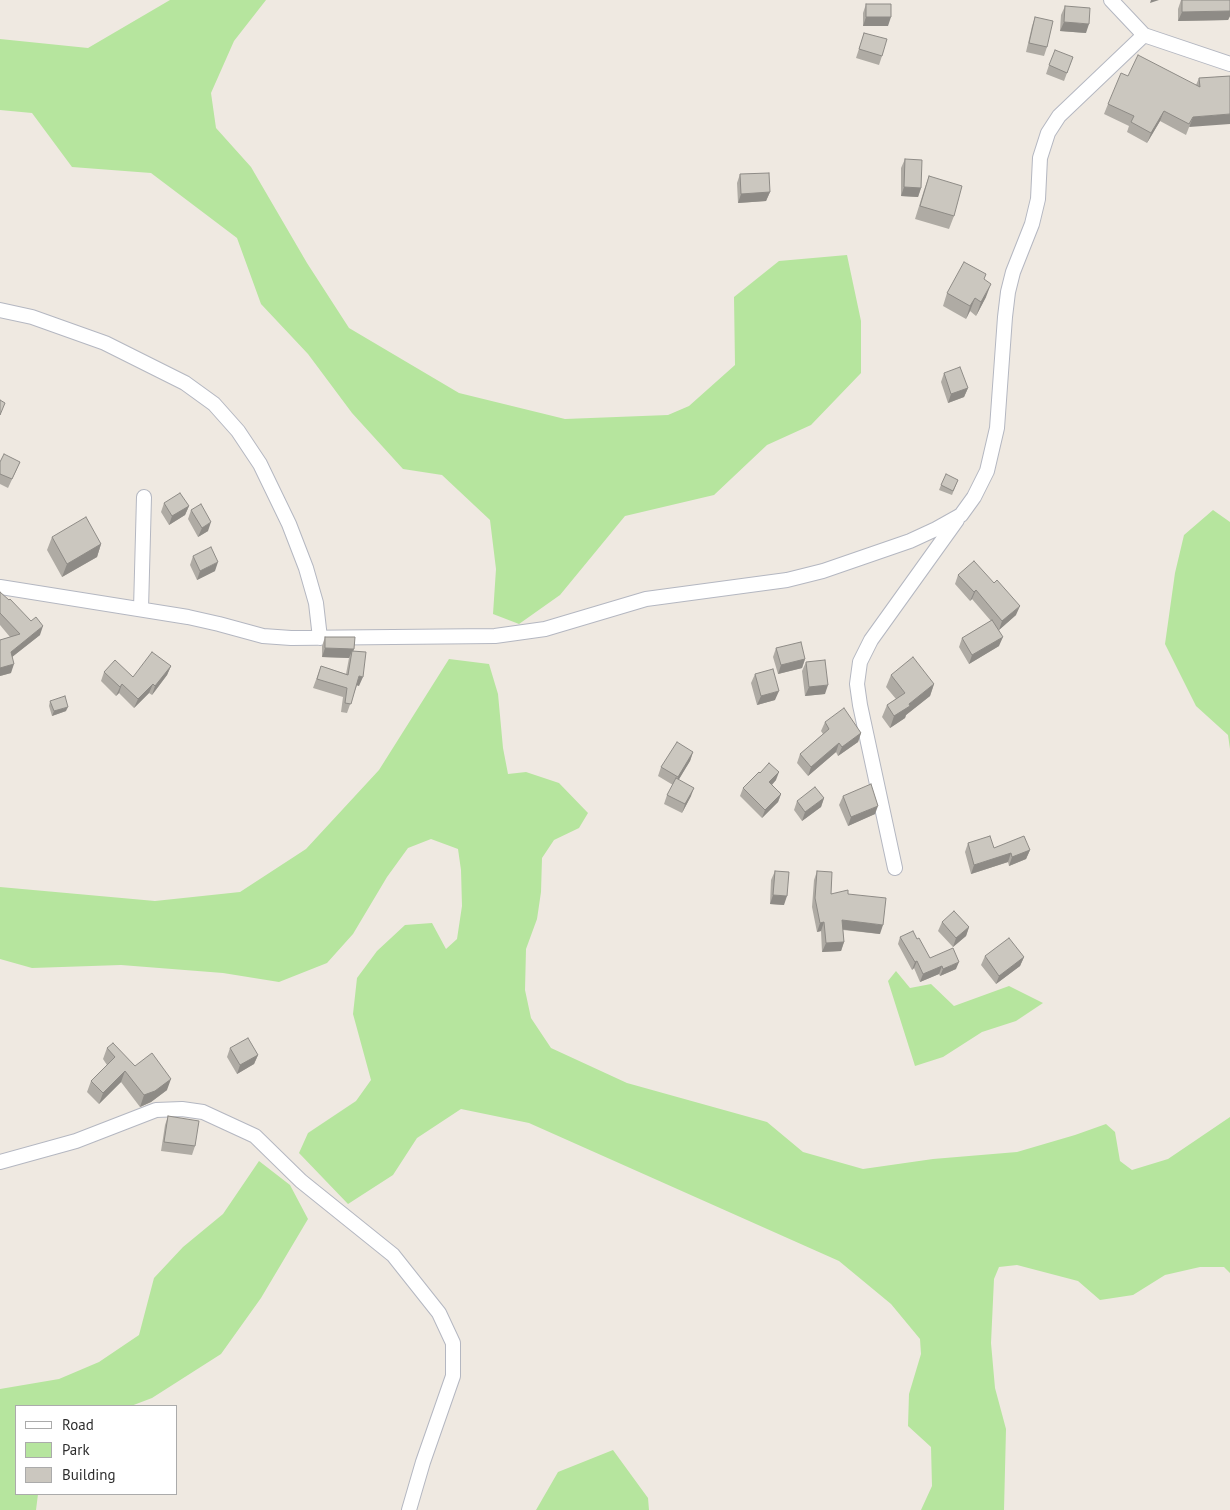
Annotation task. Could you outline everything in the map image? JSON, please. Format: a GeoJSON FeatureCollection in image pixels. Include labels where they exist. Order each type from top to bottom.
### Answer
{"type":"FeatureCollection","features":[{"type":"Feature","properties":{"kind":"street"},"geometry":{"type":"LineString","coordinates":[[1111,0],[1144,35],[1230,64]]}},
{"type":"Feature","properties":{"kind":"street"},"geometry":{"type":"LineString","coordinates":[[895,868],[860,705],[857,684],[860,662],[870,640],[974,497],[986,470],[997,428],[1008,292],[1013,272],[1032,224],[1038,199],[1040,158],[1048,134],[1059,116],[1144,35]]}},
{"type":"Feature","properties":{"kind":"street"},"geometry":{"type":"LineString","coordinates":[[0,310],[32,316],[105,343],[185,383],[214,404],[238,431],[260,464],[289,524],[306,568],[316,603],[320,638]]}},
{"type":"Feature","properties":{"kind":"street"},"geometry":{"type":"LineString","coordinates":[[142,609],[144,497]]}},
{"type":"Feature","properties":{"kind":"street"},"geometry":{"type":"LineString","coordinates":[[0,586],[142,609],[219,624],[263,636],[320,638],[495,636],[545,629],[646,599],[761,584],[823,570],[910,541],[936,530],[961,515]]}},
{"type":"Feature","properties":{"kind":"street"},"geometry":{"type":"LineString","coordinates":[[0,1162],[76,1141],[156,1110],[182,1109],[203,1112],[255,1136],[301,1181],[394,1255],[439,1313],[452,1343],[453,1376],[423,1462],[409,1510]]}},
{"type":"Feature","properties":{"kind":"green space"},"geometry":{"type":"Polygon","coordinates":[[[170,0],[266,0],[234,41],[211,93],[216,128],[251,167],[307,263],[349,328],[459,393],[565,419],[668,415],[689,406],[735,365],[734,297],[779,261],[847,255],[861,321],[861,373],[811,425],[767,445],[714,495],[625,516],[560,595],[519,624],[493,614],[496,569],[490,520],[442,475],[403,469],[352,413],[308,354],[261,304],[237,238],[151,173],[72,167],[32,113],[0,110],[0,39],[88,48],[170,0]]]}},
{"type":"Feature","properties":{"kind":"green space"},"geometry":{"type":"Polygon","coordinates":[[[1213,510],[1230,522],[1230,749],[1228,735],[1196,706],[1165,644],[1175,573],[1184,535],[1213,510]]]}},
{"type":"Feature","properties":{"kind":"green space"},"geometry":{"type":"Polygon","coordinates":[[[449,659],[489,664],[498,694],[503,748],[508,774],[526,772],[559,783],[588,813],[579,828],[554,840],[542,858],[541,892],[537,919],[526,949],[525,990],[531,1018],[551,1048],[627,1083],[767,1122],[803,1152],[863,1169],[933,1159],[1017,1152],[1106,1124],[1115,1132],[1120,1161],[1132,1170],[1168,1159],[1230,1117],[1230,1273],[1224,1267],[1200,1267],[1165,1275],[1133,1295],[1100,1300],[1078,1281],[1017,1265],[999,1267],[994,1279],[991,1343],[995,1388],[1006,1429],[1004,1510],[921,1510],[932,1486],[931,1447],[908,1426],[909,1394],[921,1354],[920,1339],[891,1304],[839,1261],[529,1123],[461,1109],[417,1138],[393,1175],[348,1204],[299,1153],[308,1133],[356,1101],[371,1080],[353,1014],[357,978],[377,951],[405,925],[432,923],[446,949],[457,939],[462,906],[461,870],[458,849],[431,839],[408,848],[387,877],[353,934],[327,963],[279,982],[223,973],[121,965],[32,968],[0,959],[0,887],[155,901],[240,892],[306,849],[379,770],[449,659]]]}},
{"type":"Feature","properties":{"kind":"green space"},"geometry":{"type":"Polygon","coordinates":[[[896,971],[910,988],[931,984],[954,1006],[1009,986],[1043,1003],[1016,1021],[982,1032],[943,1057],[915,1066],[888,981],[896,971]]]}},
{"type":"Feature","properties":{"kind":"green space"},"geometry":{"type":"Polygon","coordinates":[[[259,1161],[290,1185],[308,1219],[261,1298],[221,1354],[152,1398],[134,1405],[15,1405],[15,1495],[38,1495],[36,1510],[0,1510],[0,1389],[59,1379],[99,1362],[139,1335],[154,1278],[183,1247],[223,1214],[259,1161]]]}},
{"type":"Feature","properties":{"kind":"green space"},"geometry":{"type":"Polygon","coordinates":[[[613,1450],[648,1498],[649,1510],[536,1510],[558,1472],[613,1450]]]}},
{"type":"Feature","properties":{"kind":"building"},"geometry":{"type":"Polygon","coordinates":[[[1182,0],[1230,0],[1230,11],[1182,12],[1182,0]]]}},
{"type":"Feature","properties":{"kind":"building"},"geometry":{"type":"Polygon","coordinates":[[[866,4],[891,4],[891,17],[866,17],[866,4]]]}},
{"type":"Feature","properties":{"kind":"building"},"geometry":{"type":"Polygon","coordinates":[[[1065,6],[1090,8],[1089,24],[1064,22],[1065,6]]]}},
{"type":"Feature","properties":{"kind":"building"},"geometry":{"type":"Polygon","coordinates":[[[1035,17],[1053,21],[1047,47],[1029,43],[1035,17]]]}},
{"type":"Feature","properties":{"kind":"building"},"geometry":{"type":"Polygon","coordinates":[[[864,33],[887,39],[882,56],[859,49],[864,33]]]}},
{"type":"Feature","properties":{"kind":"building"},"geometry":{"type":"Polygon","coordinates":[[[1055,50],[1073,57],[1067,73],[1049,65],[1055,50]]]}},
{"type":"Feature","properties":{"kind":"building"},"geometry":{"type":"Polygon","coordinates":[[[1138,55],[1200,87],[1199,78],[1230,76],[1230,114],[1193,117],[1189,124],[1164,111],[1151,133],[1131,122],[1134,116],[1108,104],[1121,73],[1128,76],[1138,55]]]}},
{"type":"Feature","properties":{"kind":"building"},"geometry":{"type":"Polygon","coordinates":[[[905,159],[922,160],[921,188],[904,187],[905,159]]]}},
{"type":"Feature","properties":{"kind":"building"},"geometry":{"type":"Polygon","coordinates":[[[769,173],[770,192],[741,194],[740,174],[769,173]]]}},
{"type":"Feature","properties":{"kind":"building"},"geometry":{"type":"Polygon","coordinates":[[[929,176],[962,186],[954,216],[920,206],[929,176]]]}},
{"type":"Feature","properties":{"kind":"building"},"geometry":{"type":"Polygon","coordinates":[[[964,262],[986,274],[984,279],[991,284],[981,302],[975,298],[970,306],[947,293],[964,262]]]}},
{"type":"Feature","properties":{"kind":"building"},"geometry":{"type":"Polygon","coordinates":[[[960,367],[968,388],[951,394],[944,373],[960,367]]]}},
{"type":"Feature","properties":{"kind":"building"},"geometry":{"type":"Polygon","coordinates":[[[0,400],[5,403],[0,415],[0,400]]]}},
{"type":"Feature","properties":{"kind":"building"},"geometry":{"type":"Polygon","coordinates":[[[4,454],[20,462],[12,479],[0,474],[0,462],[4,454]]]}},
{"type":"Feature","properties":{"kind":"building"},"geometry":{"type":"Polygon","coordinates":[[[946,474],[958,480],[953,491],[941,485],[946,474]]]}},
{"type":"Feature","properties":{"kind":"building"},"geometry":{"type":"Polygon","coordinates":[[[180,493],[189,506],[172,516],[164,503],[180,493]]]}},
{"type":"Feature","properties":{"kind":"building"},"geometry":{"type":"Polygon","coordinates":[[[201,504],[211,522],[202,528],[191,510],[201,504]]]}},
{"type":"Feature","properties":{"kind":"building"},"geometry":{"type":"Polygon","coordinates":[[[86,517],[101,544],[67,564],[52,537],[86,517]]]}},
{"type":"Feature","properties":{"kind":"building"},"geometry":{"type":"Polygon","coordinates":[[[211,547],[218,562],[200,571],[193,556],[211,547]]]}},
{"type":"Feature","properties":{"kind":"building"},"geometry":{"type":"Polygon","coordinates":[[[974,561],[994,583],[997,580],[1020,606],[1002,621],[976,590],[974,592],[958,575],[974,561]]]}},
{"type":"Feature","properties":{"kind":"building"},"geometry":{"type":"Polygon","coordinates":[[[0,592],[10,599],[31,621],[36,617],[43,626],[11,652],[14,664],[0,668],[0,640],[20,634],[0,613],[0,592]]]}},
{"type":"Feature","properties":{"kind":"building"},"geometry":{"type":"Polygon","coordinates":[[[992,620],[1003,637],[972,655],[962,638],[992,620]]]}},
{"type":"Feature","properties":{"kind":"building"},"geometry":{"type":"Polygon","coordinates":[[[325,637],[355,637],[354,649],[325,648],[325,637]]]}},
{"type":"Feature","properties":{"kind":"building"},"geometry":{"type":"Polygon","coordinates":[[[801,642],[805,659],[781,665],[776,648],[801,642]]]}},
{"type":"Feature","properties":{"kind":"building"},"geometry":{"type":"Polygon","coordinates":[[[352,651],[366,652],[363,677],[359,676],[351,704],[345,703],[347,688],[317,679],[321,666],[348,675],[352,651]]]}},
{"type":"Feature","properties":{"kind":"building"},"geometry":{"type":"Polygon","coordinates":[[[152,652],[171,666],[155,686],[153,684],[138,699],[122,684],[120,687],[104,672],[115,660],[133,677],[152,652]]]}},
{"type":"Feature","properties":{"kind":"building"},"geometry":{"type":"Polygon","coordinates":[[[913,657],[934,684],[909,704],[910,706],[894,716],[887,705],[905,693],[891,675],[913,657]]]}},
{"type":"Feature","properties":{"kind":"building"},"geometry":{"type":"Polygon","coordinates":[[[825,660],[828,685],[809,687],[806,662],[825,660]]]}},
{"type":"Feature","properties":{"kind":"building"},"geometry":{"type":"Polygon","coordinates":[[[773,669],[779,691],[761,696],[755,674],[773,669]]]}},
{"type":"Feature","properties":{"kind":"building"},"geometry":{"type":"Polygon","coordinates":[[[65,696],[68,707],[54,711],[50,701],[65,696]]]}},
{"type":"Feature","properties":{"kind":"building"},"geometry":{"type":"Polygon","coordinates":[[[844,708],[861,733],[842,747],[839,743],[811,767],[800,754],[829,729],[825,722],[844,708]]]}},
{"type":"Feature","properties":{"kind":"building"},"geometry":{"type":"Polygon","coordinates":[[[677,742],[693,752],[678,777],[661,767],[677,742]]]}},
{"type":"Feature","properties":{"kind":"building"},"geometry":{"type":"Polygon","coordinates":[[[769,763],[779,772],[769,782],[781,794],[765,810],[743,788],[769,763]]]}},
{"type":"Feature","properties":{"kind":"building"},"geometry":{"type":"Polygon","coordinates":[[[676,778],[694,788],[685,804],[667,795],[676,778]]]}},
{"type":"Feature","properties":{"kind":"building"},"geometry":{"type":"Polygon","coordinates":[[[871,784],[878,806],[851,817],[843,796],[871,784]]]}},
{"type":"Feature","properties":{"kind":"building"},"geometry":{"type":"Polygon","coordinates":[[[815,787],[824,798],[805,812],[797,801],[815,787]]]}},
{"type":"Feature","properties":{"kind":"building"},"geometry":{"type":"Polygon","coordinates":[[[990,836],[994,848],[1024,836],[1030,850],[1012,857],[1011,853],[974,865],[968,843],[990,836]]]}},
{"type":"Feature","properties":{"kind":"building"},"geometry":{"type":"Polygon","coordinates":[[[775,871],[789,872],[787,896],[773,895],[775,871]]]}},
{"type":"Feature","properties":{"kind":"building"},"geometry":{"type":"Polygon","coordinates":[[[817,871],[832,872],[831,894],[848,890],[848,894],[886,898],[883,925],[842,920],[844,942],[826,943],[824,922],[820,923],[815,898],[817,871]]]}},
{"type":"Feature","properties":{"kind":"building"},"geometry":{"type":"Polygon","coordinates":[[[954,911],[969,927],[956,938],[942,922],[954,911]]]}},
{"type":"Feature","properties":{"kind":"building"},"geometry":{"type":"Polygon","coordinates":[[[913,931],[930,958],[953,948],[959,962],[943,969],[942,966],[923,974],[917,961],[915,962],[900,937],[913,931]]]}},
{"type":"Feature","properties":{"kind":"building"},"geometry":{"type":"Polygon","coordinates":[[[1009,938],[1024,957],[999,976],[985,956],[1009,938]]]}},
{"type":"Feature","properties":{"kind":"building"},"geometry":{"type":"Polygon","coordinates":[[[248,1038],[258,1055],[240,1065],[230,1048],[248,1038]]]}},
{"type":"Feature","properties":{"kind":"building"},"geometry":{"type":"Polygon","coordinates":[[[113,1043],[135,1066],[152,1053],[171,1079],[155,1091],[144,1095],[125,1071],[103,1093],[91,1081],[115,1057],[107,1048],[113,1043]]]}},
{"type":"Feature","properties":{"kind":"building"},"geometry":{"type":"Polygon","coordinates":[[[168,1116],[199,1121],[195,1146],[164,1142],[168,1116]]]}}]}
